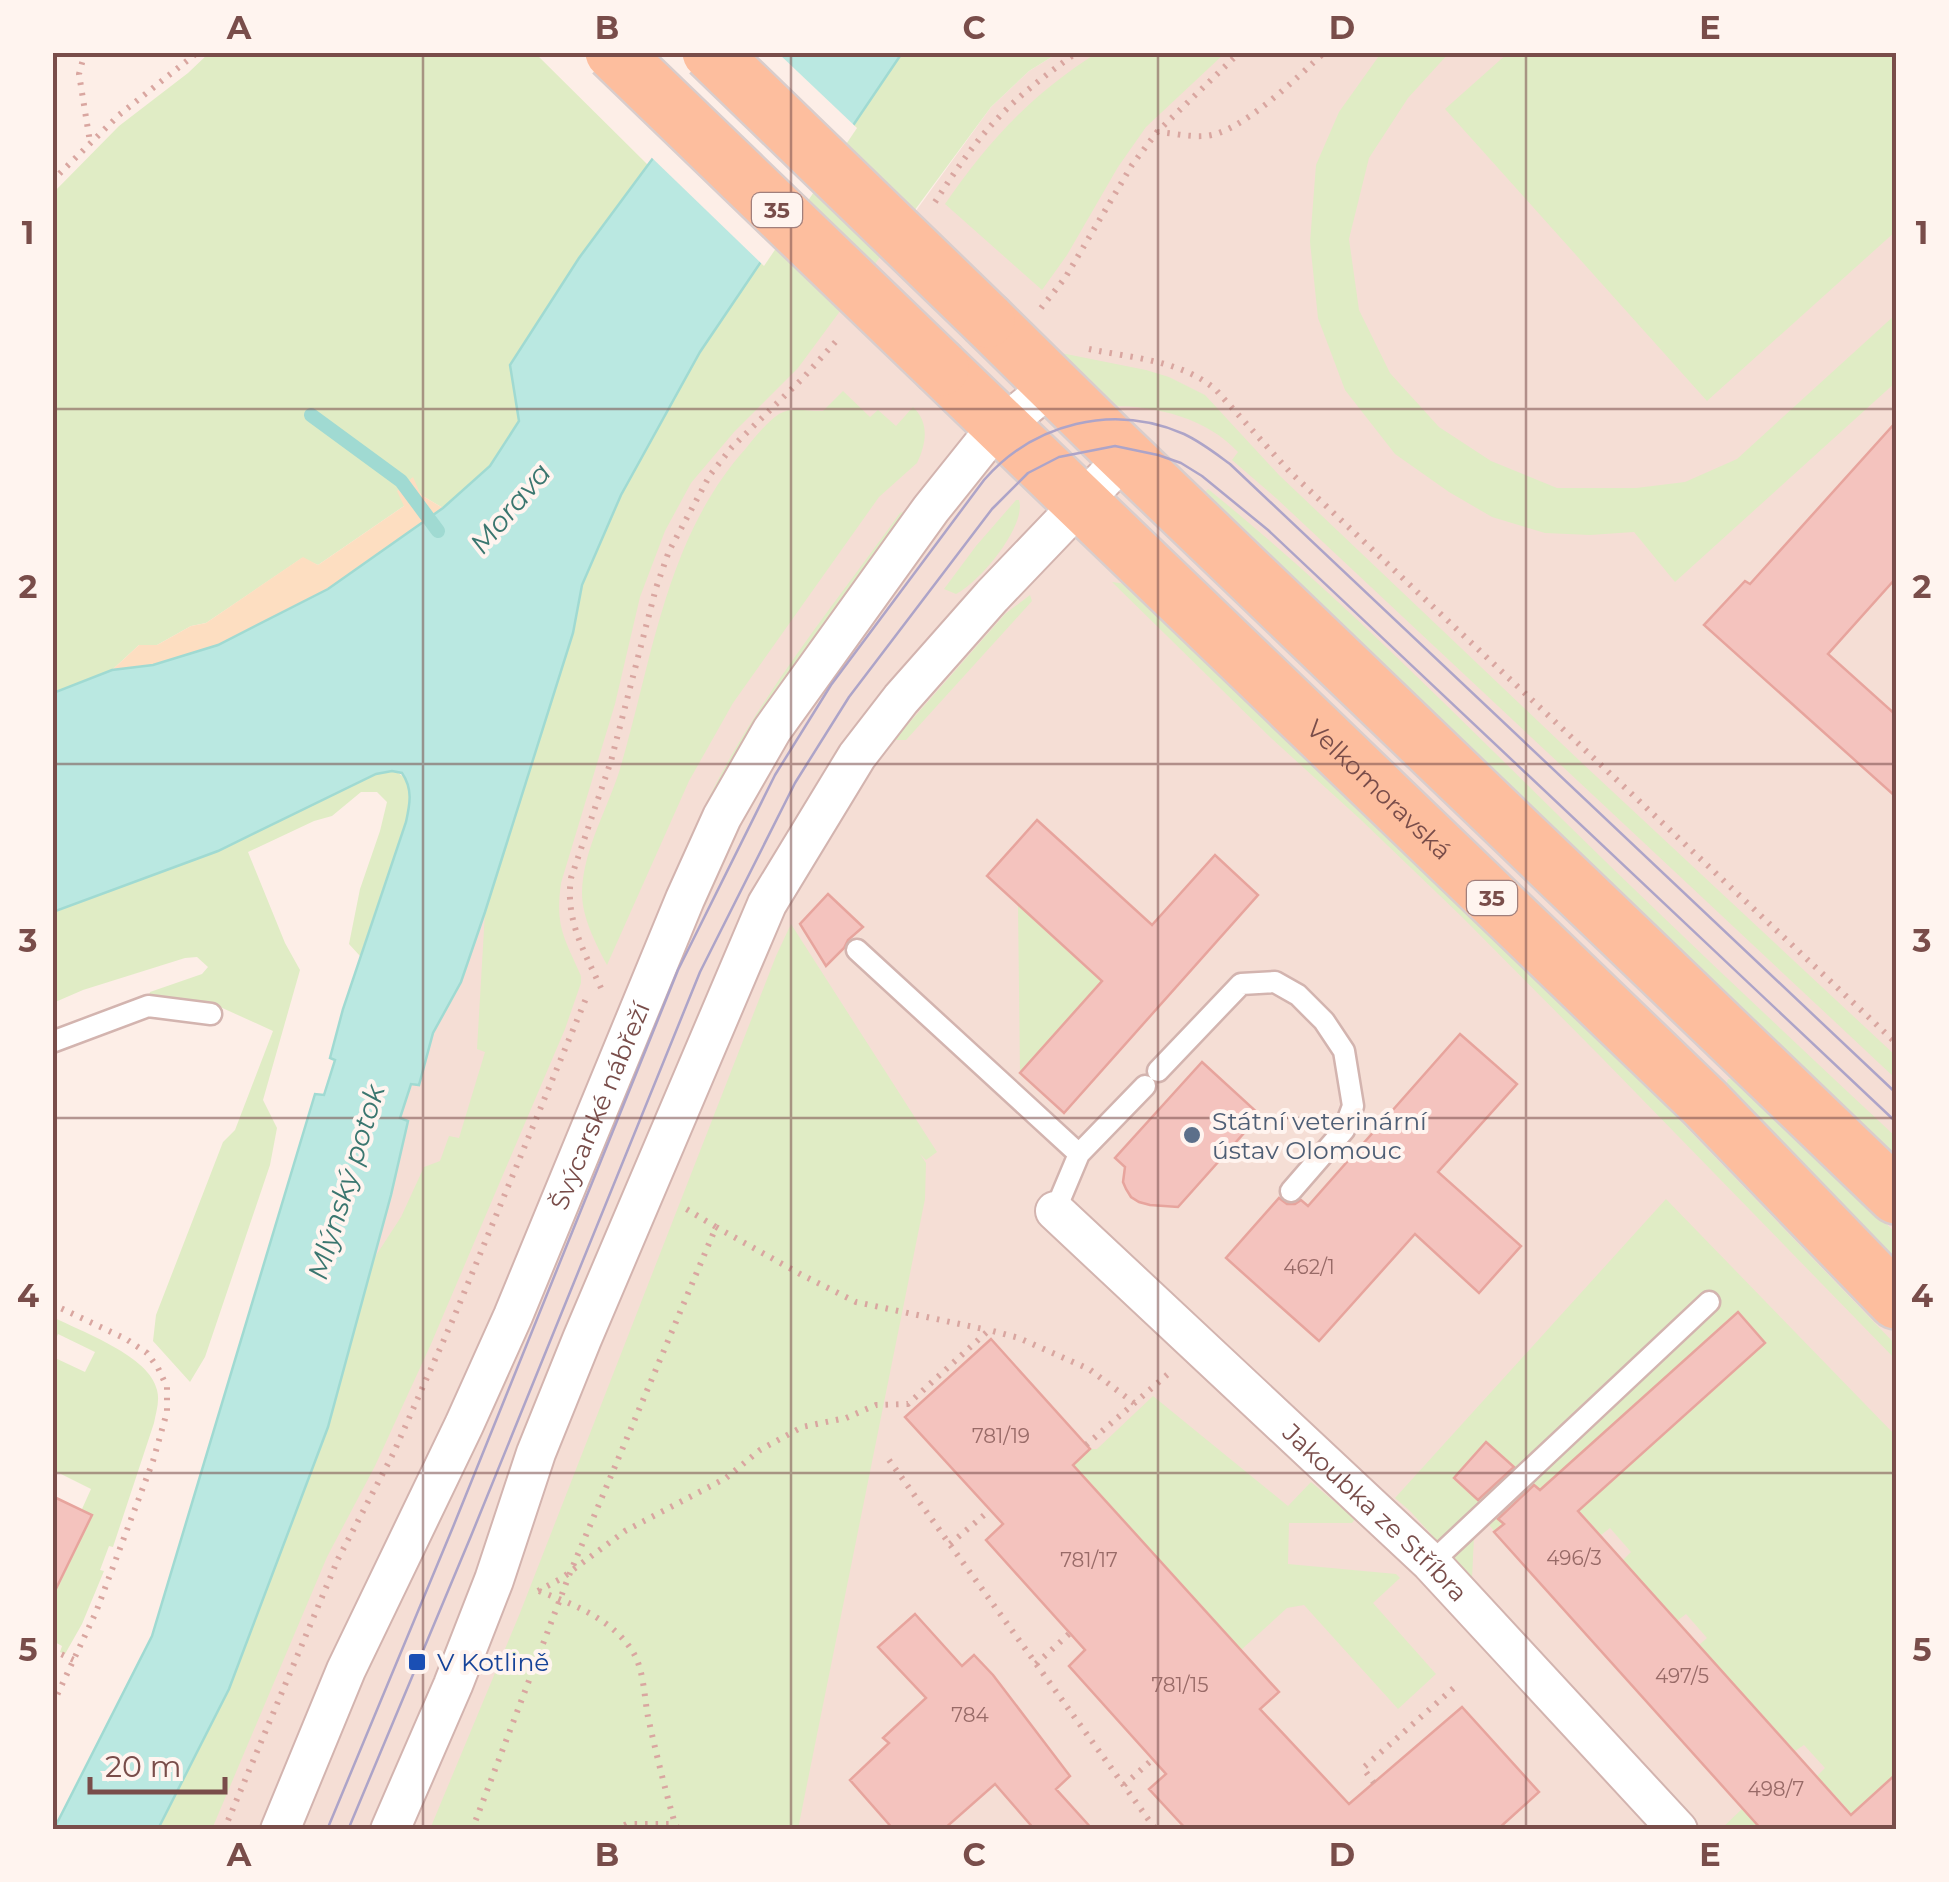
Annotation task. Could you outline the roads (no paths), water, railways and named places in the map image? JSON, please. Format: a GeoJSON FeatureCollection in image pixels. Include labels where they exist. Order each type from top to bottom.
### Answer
{"type":"FeatureCollection","features":[{"type":"Feature","properties":{"kind":"main road","name":"Velkomoravská"},"geometry":{"type":"LineString","coordinates":[[614,52],[1704,1103],[1896,1301]]}},
{"type":"Feature","properties":{"kind":"main road","name":"35"},"geometry":{"type":"LineString","coordinates":[[710,52],[1066,366],[1126,456],[1896,1196]]}},
{"type":"Feature","properties":{"kind":"street","name":"Švýcarské nábřeží"},"geometry":{"type":"LineString","coordinates":[[280,1830],[346,1670],[513,1316],[722,817],[794,698],[930,509],[1001,427],[1066,366]]}},
{"type":"Feature","properties":{"kind":"street"},"geometry":{"type":"LineString","coordinates":[[390,1830],[494,1580],[536,1453],[582,1338],[767,904],[872,736],[944,649],[1126,456]]}},
{"type":"Feature","properties":{"kind":"street","name":"Jakoubka ze Stříbra"},"geometry":{"type":"LineString","coordinates":[[1055,1211],[1431,1563],[1673,1828]]}},
{"type":"Feature","properties":{"kind":"lane"},"geometry":{"type":"LineString","coordinates":[[857,950],[1080,1154]]}},
{"type":"Feature","properties":{"kind":"lane"},"geometry":{"type":"LineString","coordinates":[[1055,1211],[1080,1154],[1241,984],[1275,982],[1298,995],[1344,1051],[1353,1106],[1344,1130],[1291,1191]]}},
{"type":"Feature","properties":{"kind":"lane"},"geometry":{"type":"LineString","coordinates":[[52,1042],[148,1006],[211,1014]]}},
{"type":"Feature","properties":{"kind":"lane"},"geometry":{"type":"LineString","coordinates":[[1431,1563],[1709,1302]]}},
{"type":"Feature","properties":{"kind":"water"},"geometry":{"type":"Polygon","coordinates":[[[731,53],[902,53],[700,352],[621,495],[582,585],[573,633],[485,912],[461,982],[433,1033],[419,1085],[411,1084],[400,1118],[408,1121],[391,1195],[328,1427],[229,1689],[158,1829],[54,1829],[152,1636],[315,1094],[324,1095],[335,1060],[330,1058],[343,1009],[406,822],[410,797],[402,773],[376,774],[218,851],[53,912],[53,693],[112,670],[153,665],[218,645],[328,589],[443,508],[490,466],[519,421],[510,365],[579,258],[731,53]]]}},
{"type":"Feature","properties":{"kind":"waterway"},"geometry":{"type":"LineString","coordinates":[[311,415],[401,481],[438,531]]}},
{"type":"Feature","properties":{"kind":"tram line"},"geometry":{"type":"LineString","coordinates":[[327,1830],[678,970],[775,775],[831,685],[984,480],[1026,444],[1051,432],[1076,424],[1130,420],[1184,434],[1230,464],[1896,1093]]}},
{"type":"Feature","properties":{"kind":"tram line"},"geometry":{"type":"LineString","coordinates":[[348,1830],[700,972],[795,783],[849,697],[992,509],[1028,473],[1059,457],[1115,446],[1158,455],[1202,476],[1268,530],[1896,1122]]}},
{"type":"Feature","properties":{"kind":"place","name":"Státní veterinární ústav Olomouc"},"geometry":{"type":"Point","coordinates":[1192,1135]}},
{"type":"Feature","properties":{"kind":"place","name":"V Kotlině"},"geometry":{"type":"Point","coordinates":[417,1662]}},
{"type":"Feature","properties":{"kind":"water label","name":"Morava"},"geometry":{"type":"Point","coordinates":[510,508]}},
{"type":"Feature","properties":{"kind":"water label","name":"Mlýnský potok"},"geometry":{"type":"Point","coordinates":[346,1182]}}]}
